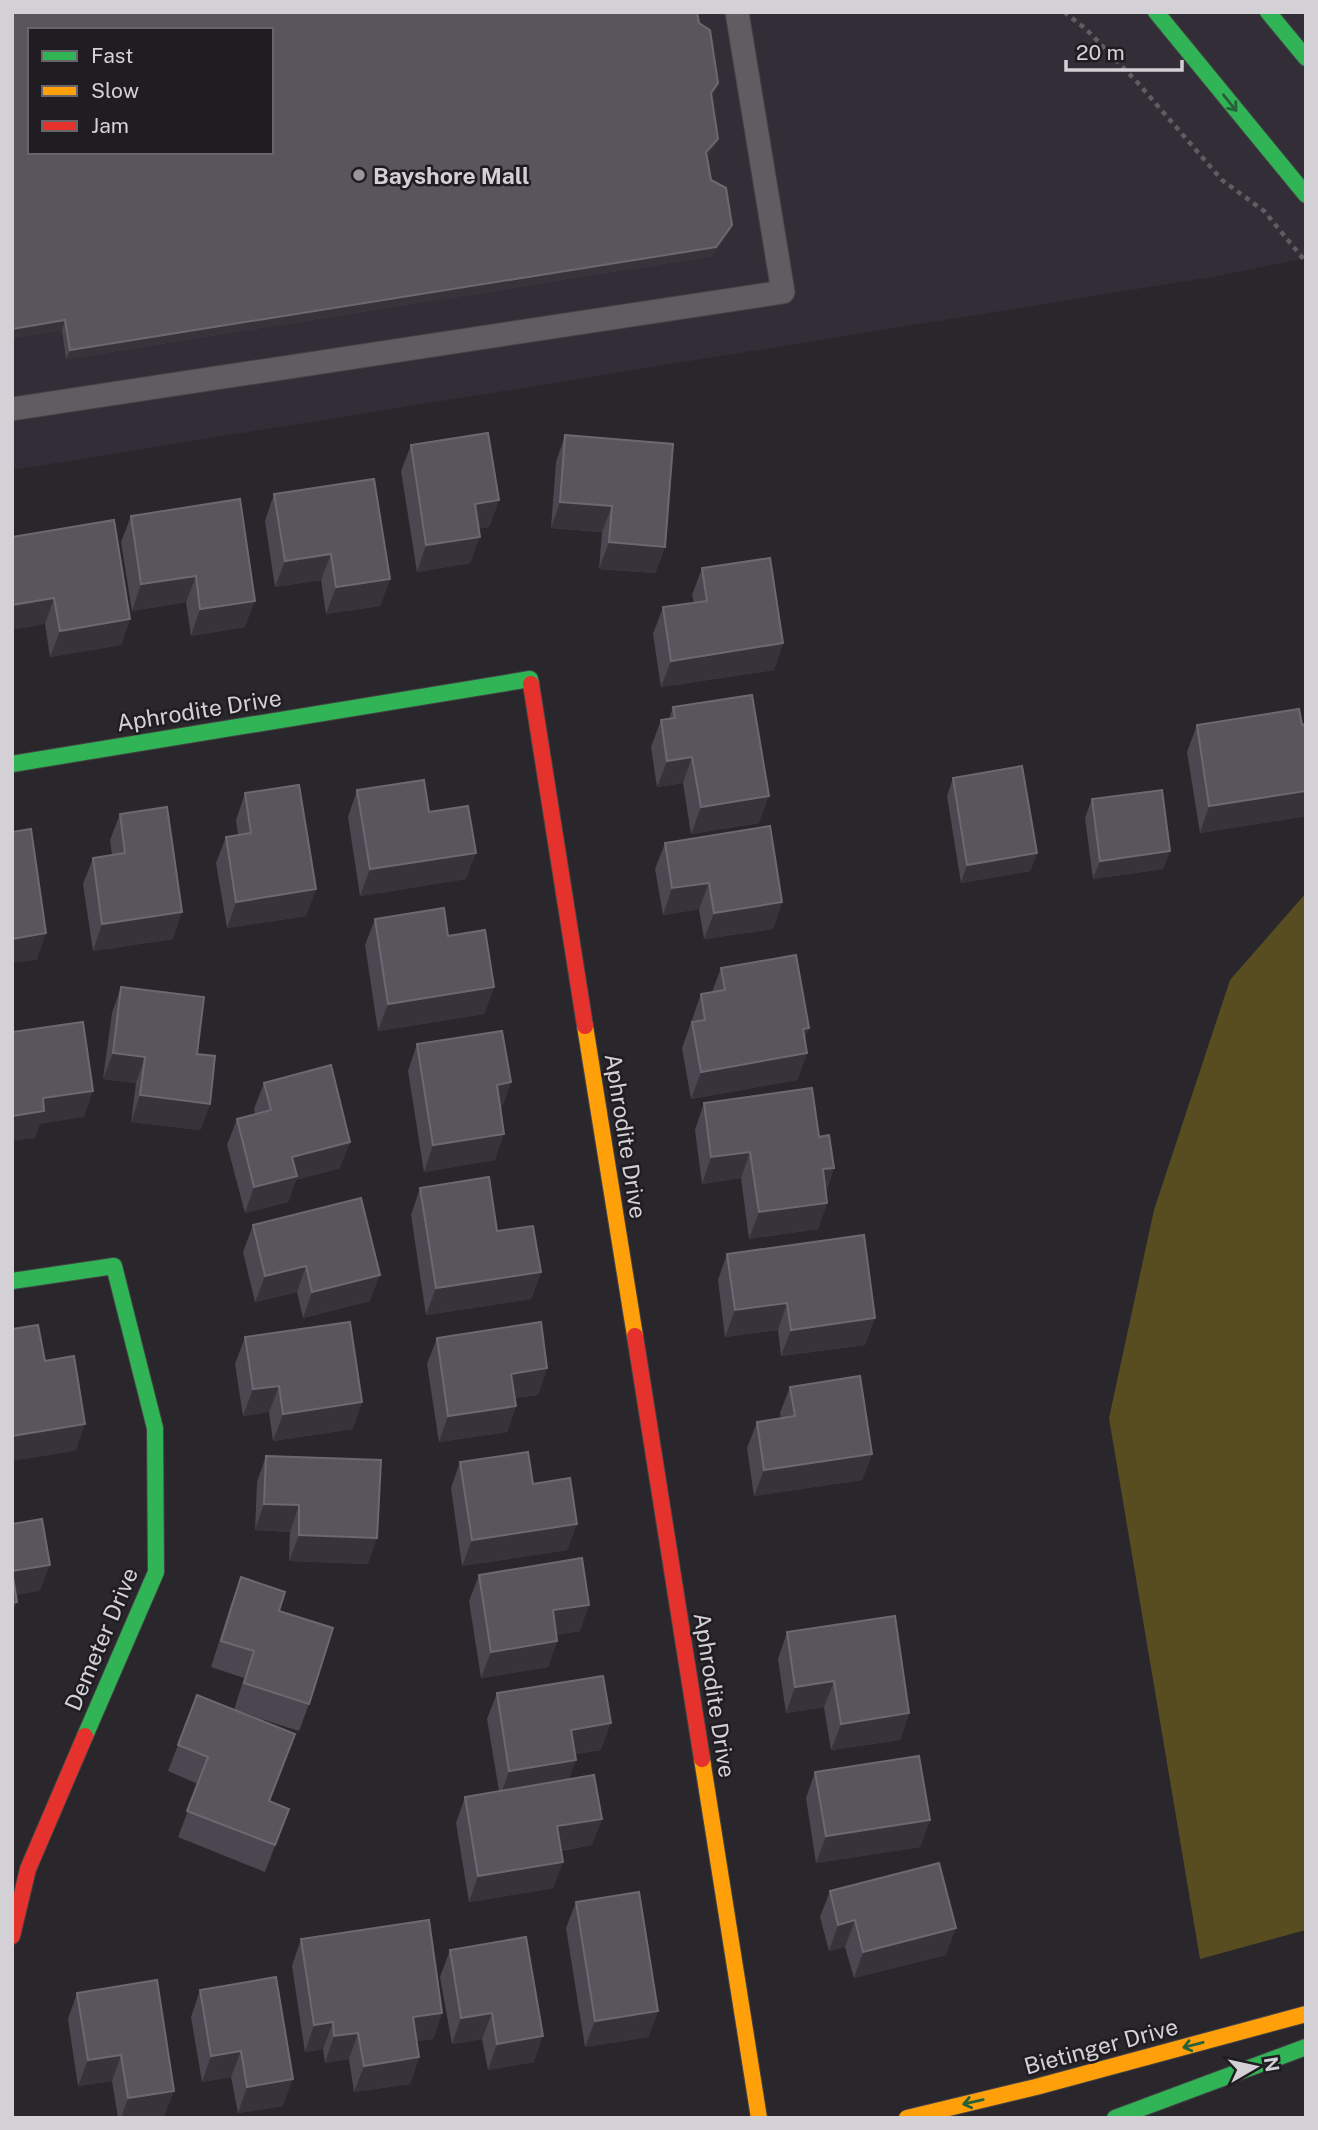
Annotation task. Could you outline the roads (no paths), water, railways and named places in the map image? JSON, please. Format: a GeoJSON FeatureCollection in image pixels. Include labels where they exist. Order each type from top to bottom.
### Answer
{"type":"FeatureCollection","features":[{"type":"Feature","properties":{"kind":"main road"},"geometry":{"type":"LineString","coordinates":[[1156,12],[1306,195]]}},
{"type":"Feature","properties":{"kind":"main road"},"geometry":{"type":"LineString","coordinates":[[1268,12],[1306,58]]}},
{"type":"Feature","properties":{"kind":"main road","name":"Aphrodite Drive"},"geometry":{"type":"LineString","coordinates":[[12,764],[530,679],[760,2118]]}},
{"type":"Feature","properties":{"kind":"main road","name":"Demeter Drive"},"geometry":{"type":"LineString","coordinates":[[12,1281],[114,1266],[155,1427],[156,1572],[27,1869],[12,1936]]}},
{"type":"Feature","properties":{"kind":"main road","name":"Bietinger Drive"},"geometry":{"type":"LineString","coordinates":[[907,2118],[1036,2087],[1306,2014]]}},
{"type":"Feature","properties":{"kind":"main road"},"geometry":{"type":"LineString","coordinates":[[1115,2118],[1306,2047]]}},
{"type":"Feature","properties":{"kind":"lane"},"geometry":{"type":"LineString","coordinates":[[12,409],[783,292],[737,12]]}},
{"type":"Feature","properties":{"kind":"place","name":"Bayshore Mall"},"geometry":{"type":"Point","coordinates":[359,175]}}]}
